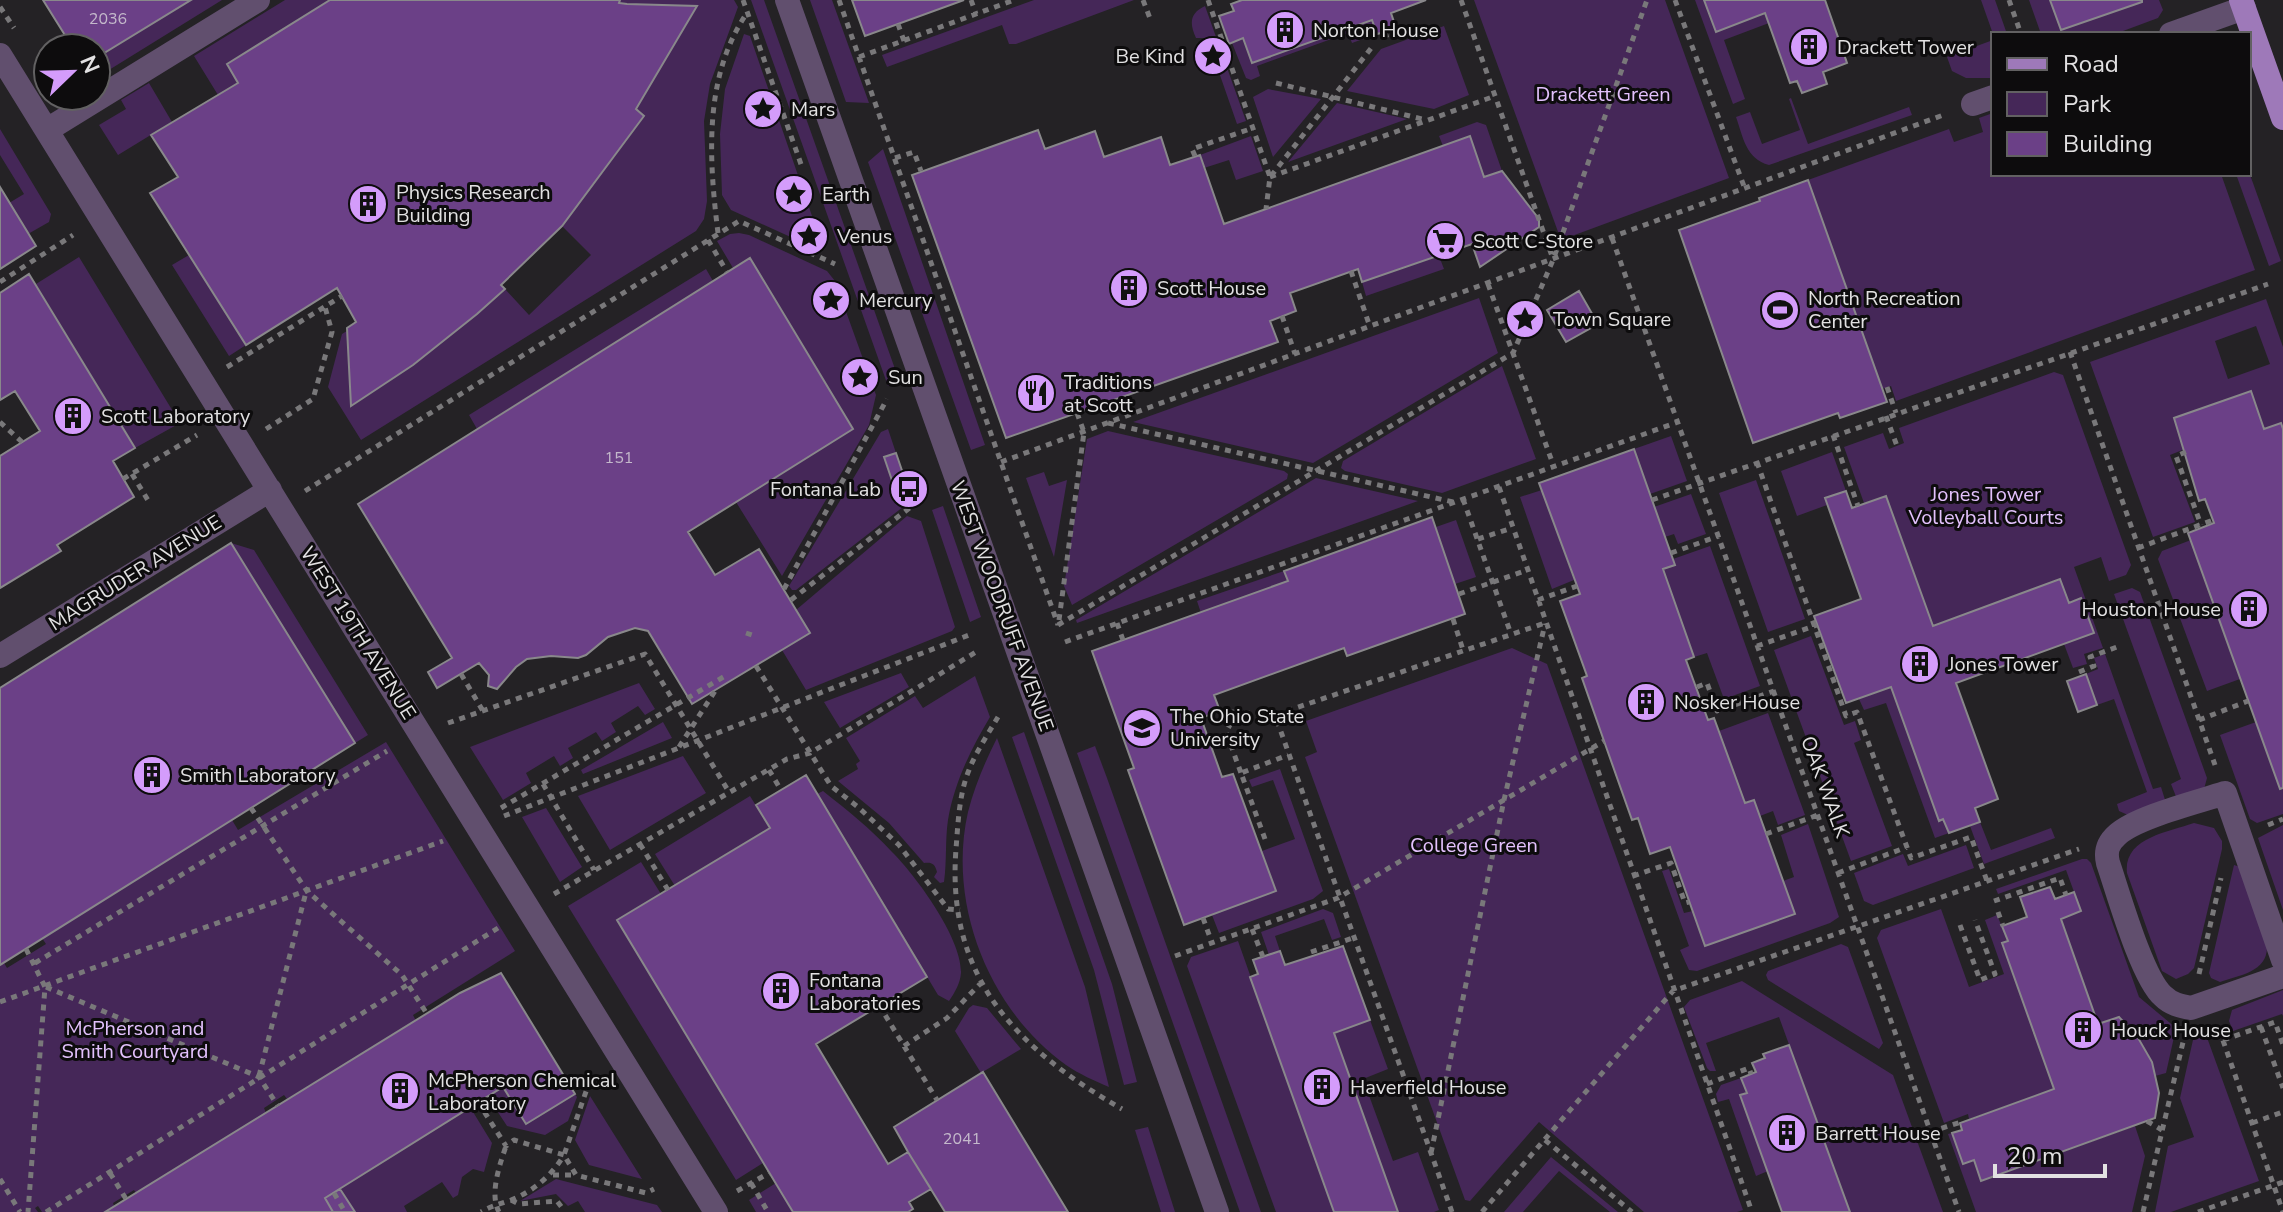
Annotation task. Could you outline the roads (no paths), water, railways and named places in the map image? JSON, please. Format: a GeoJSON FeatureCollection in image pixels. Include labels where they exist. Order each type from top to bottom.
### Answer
{"type":"FeatureCollection","features":[{"type":"Feature","properties":{"kind":"main road"},"geometry":{"type":"LineString","coordinates":[[2242,4],[2283,118]]}},
{"type":"Feature","properties":{"kind":"street"},"geometry":{"type":"LineString","coordinates":[[47,130],[258,0]]}},
{"type":"Feature","properties":{"kind":"street","name":"WEST WOODRUFF AVENUE"},"geometry":{"type":"LineString","coordinates":[[787,0],[1217,1212]]}},
{"type":"Feature","properties":{"kind":"street"},"geometry":{"type":"LineString","coordinates":[[2176,32],[2242,4]]}},
{"type":"Feature","properties":{"kind":"street","name":"WEST 19TH AVENUE"},"geometry":{"type":"LineString","coordinates":[[0,55],[716,1212]]}},
{"type":"Feature","properties":{"kind":"street","name":"MAGRUDER AVENUE"},"geometry":{"type":"LineString","coordinates":[[0,656],[270,490]]}},
{"type":"Feature","properties":{"kind":"street"},"geometry":{"type":"LineString","coordinates":[[2283,960],[2225,793],[2133,824],[2118,833],[2105,853],[2147,974],[2161,995],[2177,1006],[2191,1008],[2283,976]]}},
{"type":"Feature","properties":{"kind":"place","name":"Norton House"},"geometry":{"type":"Point","coordinates":[1285,30]}},
{"type":"Feature","properties":{"kind":"place","name":"Drackett Tower"},"geometry":{"type":"Point","coordinates":[1809,47]}},
{"type":"Feature","properties":{"kind":"place","name":"Be Kind"},"geometry":{"type":"Point","coordinates":[1213,56]}},
{"type":"Feature","properties":{"kind":"place","name":"Mars"},"geometry":{"type":"Point","coordinates":[763,109]}},
{"type":"Feature","properties":{"kind":"place","name":"Earth"},"geometry":{"type":"Point","coordinates":[794,194]}},
{"type":"Feature","properties":{"kind":"place","name":"Physics Research Building"},"geometry":{"type":"Point","coordinates":[368,204]}},
{"type":"Feature","properties":{"kind":"place","name":"Venus"},"geometry":{"type":"Point","coordinates":[809,236]}},
{"type":"Feature","properties":{"kind":"place","name":"Scott C-Store"},"geometry":{"type":"Point","coordinates":[1445,241]}},
{"type":"Feature","properties":{"kind":"place","name":"Scott House"},"geometry":{"type":"Point","coordinates":[1129,288]}},
{"type":"Feature","properties":{"kind":"place","name":"Mercury"},"geometry":{"type":"Point","coordinates":[831,300]}},
{"type":"Feature","properties":{"kind":"place","name":"North Recreation Center"},"geometry":{"type":"Point","coordinates":[1780,310]}},
{"type":"Feature","properties":{"kind":"place","name":"Town Square"},"geometry":{"type":"Point","coordinates":[1525,319]}},
{"type":"Feature","properties":{"kind":"place","name":"Sun"},"geometry":{"type":"Point","coordinates":[860,377]}},
{"type":"Feature","properties":{"kind":"place","name":"Traditions at Scott"},"geometry":{"type":"Point","coordinates":[1036,393]}},
{"type":"Feature","properties":{"kind":"place","name":"Scott Laboratory"},"geometry":{"type":"Point","coordinates":[73,416]}},
{"type":"Feature","properties":{"kind":"place","name":"Fontana Lab"},"geometry":{"type":"Point","coordinates":[909,489]}},
{"type":"Feature","properties":{"kind":"place","name":"Houston House"},"geometry":{"type":"Point","coordinates":[2249,609]}},
{"type":"Feature","properties":{"kind":"place","name":"Jones Tower"},"geometry":{"type":"Point","coordinates":[1920,664]}},
{"type":"Feature","properties":{"kind":"place","name":"Nosker House"},"geometry":{"type":"Point","coordinates":[1646,702]}},
{"type":"Feature","properties":{"kind":"place","name":"The Ohio State University"},"geometry":{"type":"Point","coordinates":[1142,728]}},
{"type":"Feature","properties":{"kind":"place","name":"Smith Laboratory"},"geometry":{"type":"Point","coordinates":[152,775]}},
{"type":"Feature","properties":{"kind":"place","name":"Fontana Laboratories"},"geometry":{"type":"Point","coordinates":[781,991]}},
{"type":"Feature","properties":{"kind":"place","name":"Houck House"},"geometry":{"type":"Point","coordinates":[2083,1030]}},
{"type":"Feature","properties":{"kind":"place","name":"Haverfield House"},"geometry":{"type":"Point","coordinates":[1322,1087]}},
{"type":"Feature","properties":{"kind":"place","name":"McPherson Chemical Laboratory"},"geometry":{"type":"Point","coordinates":[400,1091]}},
{"type":"Feature","properties":{"kind":"place","name":"Barrett House"},"geometry":{"type":"Point","coordinates":[1787,1133]}},
{"type":"Feature","properties":{"kind":"park label","name":"Drackett Green"},"geometry":{"type":"Point","coordinates":[1603,94]}},
{"type":"Feature","properties":{"kind":"park label","name":"Jones Tower Volleyball Courts"},"geometry":{"type":"Point","coordinates":[1986,506]}},
{"type":"Feature","properties":{"kind":"park label","name":"College Green"},"geometry":{"type":"Point","coordinates":[1474,845]}},
{"type":"Feature","properties":{"kind":"park label","name":"McPherson and Smith Courtyard"},"geometry":{"type":"Point","coordinates":[135,1040]}}]}
